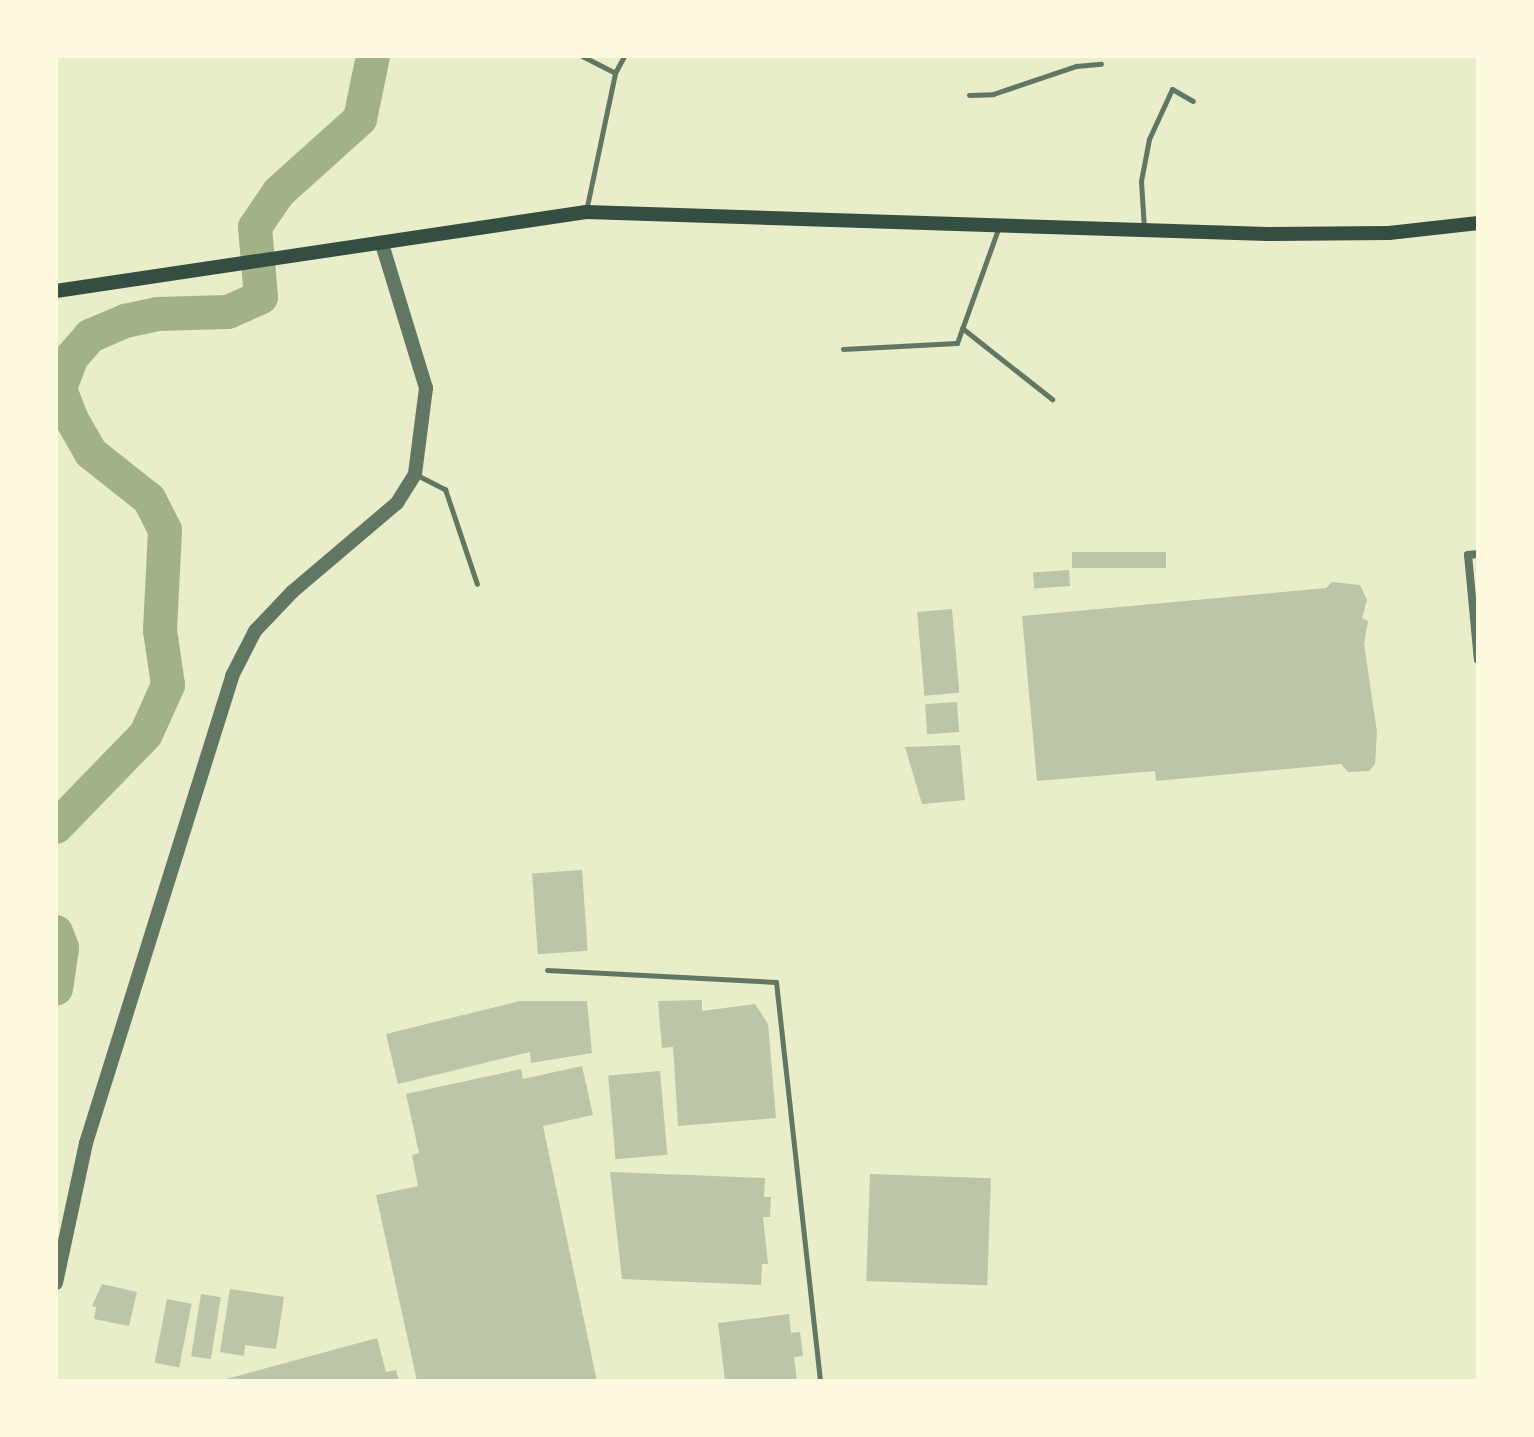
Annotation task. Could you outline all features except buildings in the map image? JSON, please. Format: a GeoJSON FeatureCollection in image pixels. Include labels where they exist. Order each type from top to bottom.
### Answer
{"type":"FeatureCollection","features":[{"type":"Feature","properties":{"kind":"main road"},"geometry":{"type":"LineString","coordinates":[[56,291],[586,212],[999,228],[1144,230],[1389,233],[1478,223]]}},
{"type":"Feature","properties":{"kind":"street"},"geometry":{"type":"LineString","coordinates":[[56,1283],[86,1143],[232,676],[255,631],[292,592],[397,503],[415,474],[426,388],[382,244]]}},
{"type":"Feature","properties":{"kind":"street"},"geometry":{"type":"LineString","coordinates":[[1478,554],[1468,555],[1478,660]]}},
{"type":"Feature","properties":{"kind":"lane"},"geometry":{"type":"LineString","coordinates":[[582,56],[615,73]]}},
{"type":"Feature","properties":{"kind":"lane"},"geometry":{"type":"LineString","coordinates":[[586,212],[615,73],[624,56]]}},
{"type":"Feature","properties":{"kind":"lane"},"geometry":{"type":"LineString","coordinates":[[969,95],[993,94],[1076,66],[1101,64]]}},
{"type":"Feature","properties":{"kind":"lane"},"geometry":{"type":"LineString","coordinates":[[1144,230],[1141,181],[1149,139],[1172,89],[1193,101]]}},
{"type":"Feature","properties":{"kind":"lane"},"geometry":{"type":"LineString","coordinates":[[843,349],[957,343],[999,228]]}},
{"type":"Feature","properties":{"kind":"lane"},"geometry":{"type":"LineString","coordinates":[[962,328],[1052,399]]}},
{"type":"Feature","properties":{"kind":"lane"},"geometry":{"type":"LineString","coordinates":[[415,474],[445,489],[477,584]]}},
{"type":"Feature","properties":{"kind":"lane"},"geometry":{"type":"LineString","coordinates":[[547,970],[776,982],[820,1381]]}},
{"type":"Feature","properties":{"kind":"waterway"},"geometry":{"type":"LineString","coordinates":[[56,827],[146,734],[168,685],[160,630],[165,530],[149,499],[91,453],[72,420],[60,388],[72,357],[90,336],[125,321],[157,314],[228,312],[261,297],[255,227],[279,192],[360,119],[373,56]]}},
{"type":"Feature","properties":{"kind":"waterway"},"geometry":{"type":"LineString","coordinates":[[56,932],[62,948],[56,989]]}}]}
